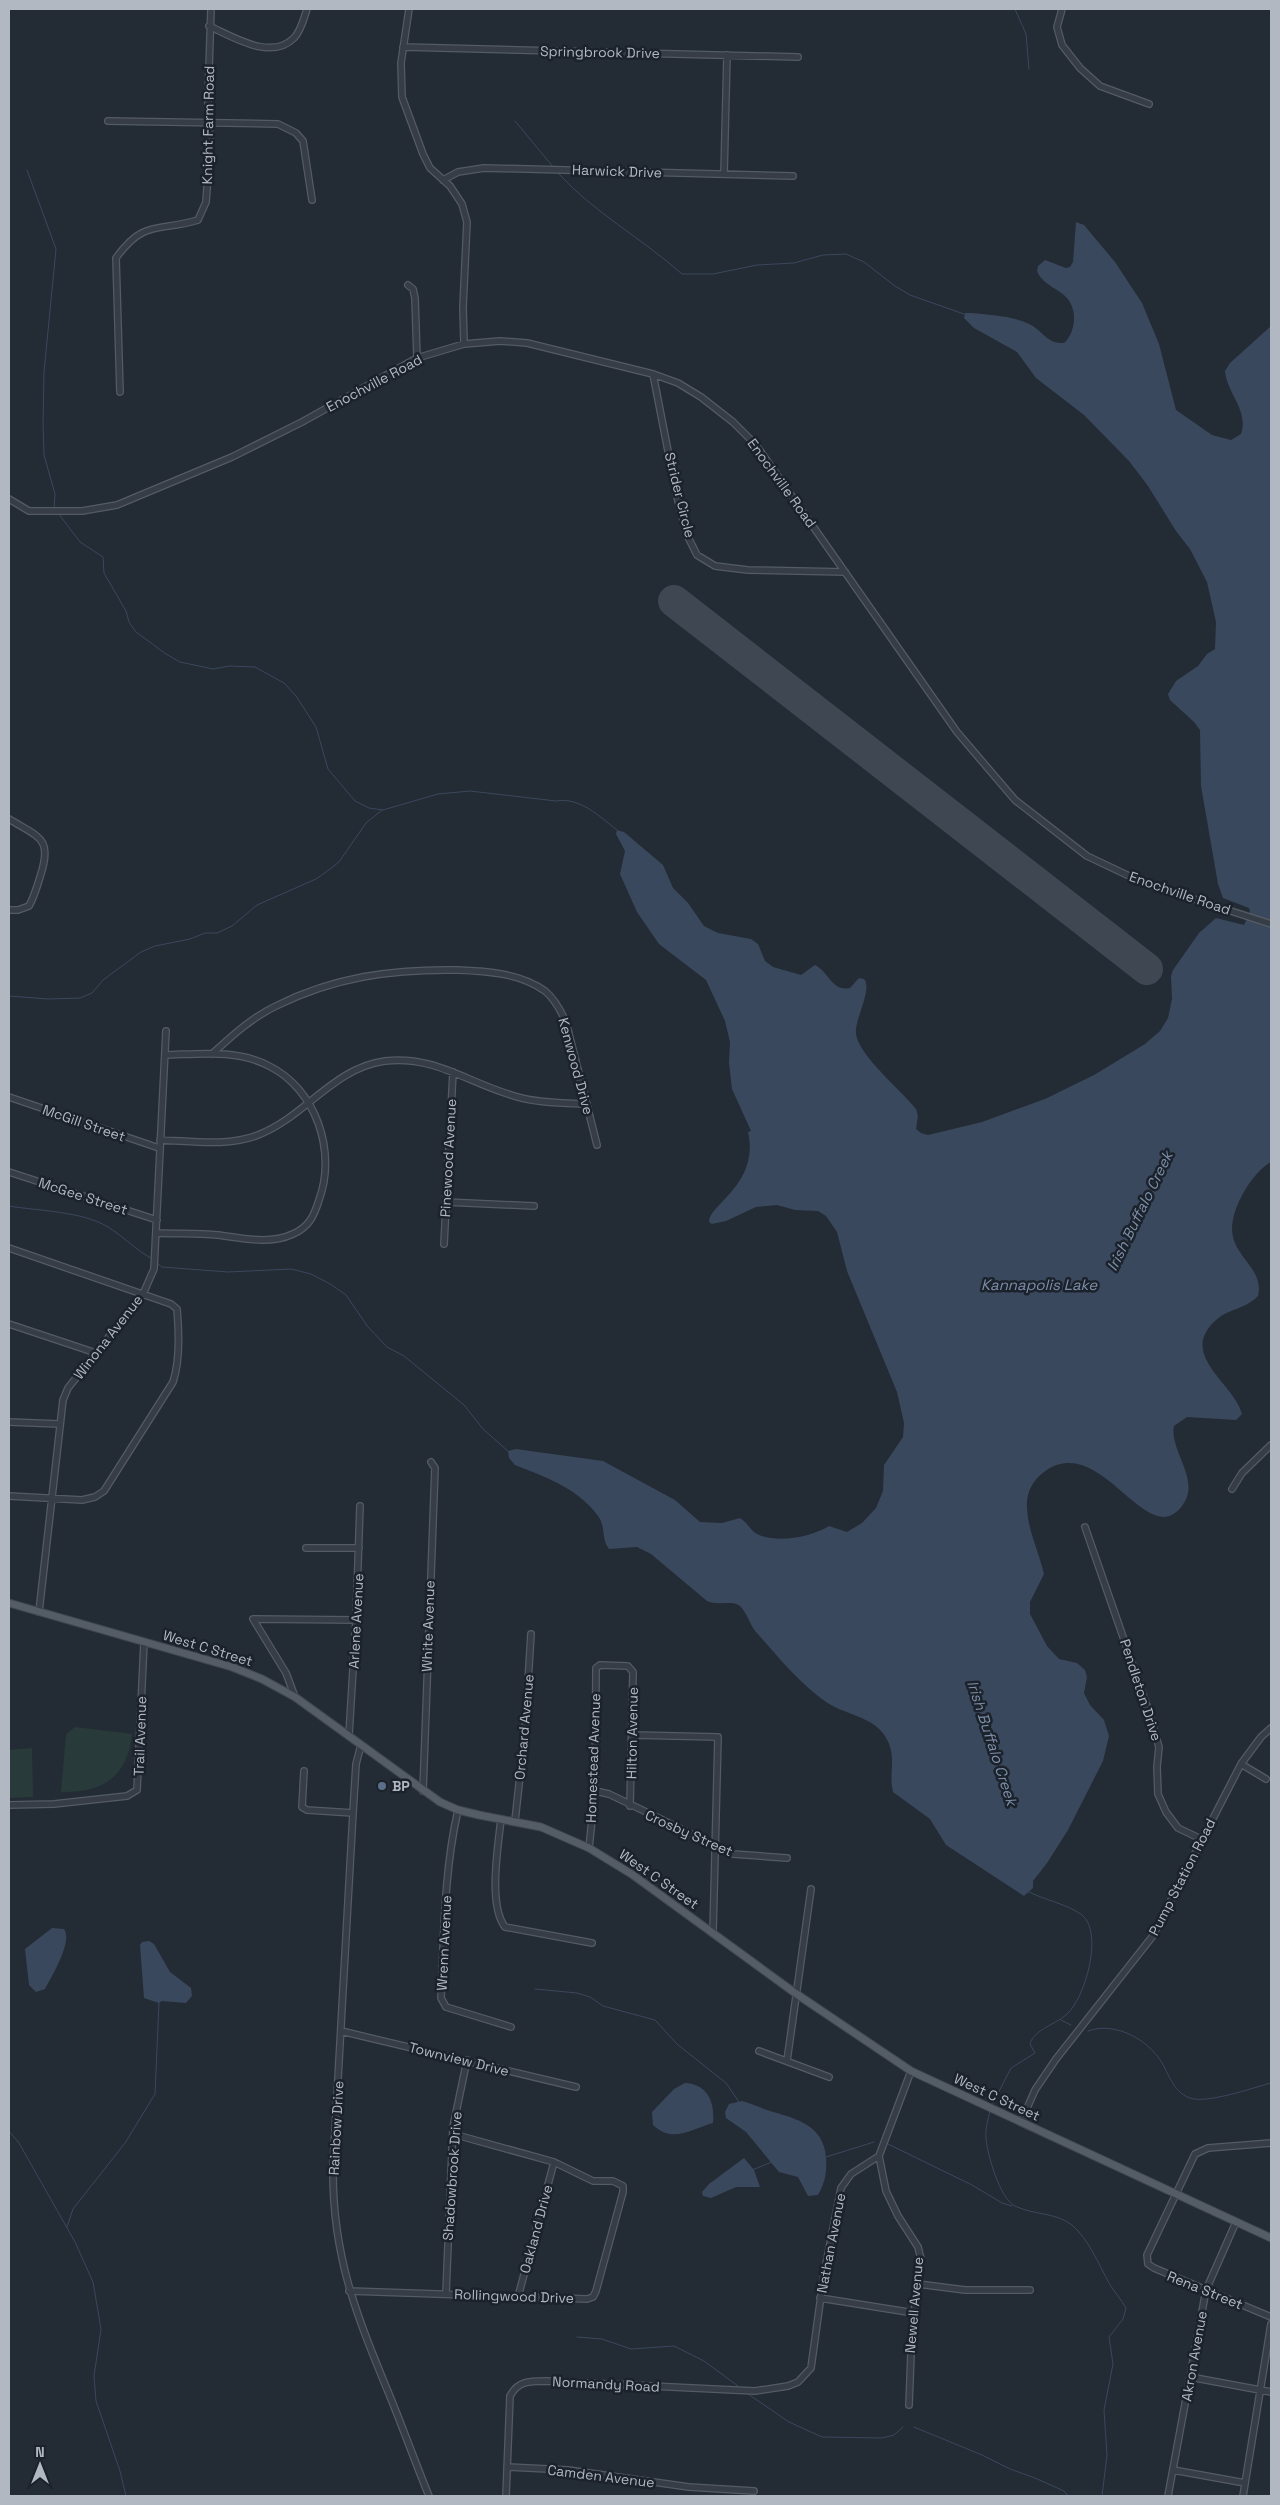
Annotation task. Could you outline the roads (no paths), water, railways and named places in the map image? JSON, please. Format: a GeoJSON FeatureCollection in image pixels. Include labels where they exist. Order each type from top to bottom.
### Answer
{"type":"FeatureCollection","features":[{"type":"Feature","properties":{"kind":"main road","name":"West C Street"},"geometry":{"type":"LineString","coordinates":[[9,1603],[232,1667],[262,1679],[295,1697],[422,1791],[458,1810],[542,1827],[589,1848],[633,1875],[795,1993],[911,2071],[1271,2238]]}},
{"type":"Feature","properties":{"kind":"street","name":"Knight Farm Road"},"geometry":{"type":"LineString","coordinates":[[120,392],[116,258],[127,243],[141,232],[198,220],[206,202],[210,149],[210,26],[212,9]]}},
{"type":"Feature","properties":{"kind":"street"},"geometry":{"type":"LineString","coordinates":[[210,26],[252,45],[272,47],[285,44],[295,37],[307,9]]}},
{"type":"Feature","properties":{"kind":"street"},"geometry":{"type":"LineString","coordinates":[[409,9],[400,81],[402,97],[430,168],[450,186],[462,204],[467,222],[463,307],[464,344]]}},
{"type":"Feature","properties":{"kind":"street"},"geometry":{"type":"LineString","coordinates":[[1062,9],[1057,27],[1062,45],[1080,68],[1100,86],[1149,104]]}},
{"type":"Feature","properties":{"kind":"street","name":"Springbrook Drive"},"geometry":{"type":"LineString","coordinates":[[403,47],[798,57]]}},
{"type":"Feature","properties":{"kind":"street"},"geometry":{"type":"LineString","coordinates":[[724,174],[727,55]]}},
{"type":"Feature","properties":{"kind":"street"},"geometry":{"type":"LineString","coordinates":[[108,121],[278,124],[296,133],[303,141],[312,200]]}},
{"type":"Feature","properties":{"kind":"street","name":"Harwick Drive"},"geometry":{"type":"LineString","coordinates":[[443,180],[458,172],[484,168],[793,176]]}},
{"type":"Feature","properties":{"kind":"street"},"geometry":{"type":"LineString","coordinates":[[408,285],[413,289],[415,298],[417,358]]}},
{"type":"Feature","properties":{"kind":"street","name":"Enochville Road"},"geometry":{"type":"LineString","coordinates":[[9,499],[29,511],[82,511],[118,505],[232,457],[302,422],[417,358],[464,344],[500,341],[527,343],[653,374],[678,383],[701,397],[734,422],[756,445],[957,732],[1015,800],[1087,856],[1144,883],[1271,924]]}},
{"type":"Feature","properties":{"kind":"street","name":"Strider Circle"},"geometry":{"type":"LineString","coordinates":[[653,374],[677,497],[687,534],[696,555],[715,566],[748,570],[845,572]]}},
{"type":"Feature","properties":{"kind":"street"},"geometry":{"type":"LineString","coordinates":[[9,819],[37,836],[43,842],[47,854],[29,906],[18,910],[9,910]]}},
{"type":"Feature","properties":{"kind":"street","name":"Kenwood Drive"},"geometry":{"type":"LineString","coordinates":[[212,1054],[258,1015],[278,1005],[334,984],[388,971],[420,969],[487,971],[531,984],[545,992],[560,1009],[597,1145]]}},
{"type":"Feature","properties":{"kind":"street","name":"Winona Avenue"},"geometry":{"type":"LineString","coordinates":[[39,1612],[63,1400],[68,1388],[143,1294],[154,1269],[166,1031]]}},
{"type":"Feature","properties":{"kind":"street"},"geometry":{"type":"LineString","coordinates":[[157,1233],[277,1239],[306,1228],[315,1213],[326,1174],[326,1157],[309,1103],[288,1078],[269,1066],[238,1055],[165,1055]]}},
{"type":"Feature","properties":{"kind":"street"},"geometry":{"type":"LineString","coordinates":[[160,1140],[238,1140],[258,1136],[280,1125],[338,1078],[362,1067],[383,1061],[406,1060],[429,1063],[508,1095],[531,1100],[586,1104]]}},
{"type":"Feature","properties":{"kind":"street","name":"Pinewood Avenue"},"geometry":{"type":"LineString","coordinates":[[444,1244],[453,1072]]}},
{"type":"Feature","properties":{"kind":"street","name":"McGill Street"},"geometry":{"type":"LineString","coordinates":[[9,1097],[159,1148]]}},
{"type":"Feature","properties":{"kind":"street","name":"McGee Street"},"geometry":{"type":"LineString","coordinates":[[9,1172],[157,1220]]}},
{"type":"Feature","properties":{"kind":"street"},"geometry":{"type":"LineString","coordinates":[[445,1202],[534,1206]]}},
{"type":"Feature","properties":{"kind":"street"},"geometry":{"type":"LineString","coordinates":[[9,1248],[171,1304],[177,1309],[176,1374],[173,1382],[104,1491],[95,1497],[82,1500],[9,1496]]}},
{"type":"Feature","properties":{"kind":"street"},"geometry":{"type":"LineString","coordinates":[[9,1324],[96,1353]]}},
{"type":"Feature","properties":{"kind":"street"},"geometry":{"type":"LineString","coordinates":[[9,1422],[59,1424]]}},
{"type":"Feature","properties":{"kind":"street"},"geometry":{"type":"LineString","coordinates":[[1232,1489],[1242,1473],[1271,1445]]}},
{"type":"Feature","properties":{"kind":"street","name":"White Avenue"},"geometry":{"type":"LineString","coordinates":[[422,1791],[435,1468],[431,1462]]}},
{"type":"Feature","properties":{"kind":"street","name":"Arlene Avenue"},"geometry":{"type":"LineString","coordinates":[[349,1736],[360,1506]]}},
{"type":"Feature","properties":{"kind":"street","name":"Pendleton Drive"},"geometry":{"type":"LineString","coordinates":[[1085,1528],[1159,1747],[1157,1768],[1158,1794],[1166,1812],[1178,1828],[1201,1839]]}},
{"type":"Feature","properties":{"kind":"street"},"geometry":{"type":"LineString","coordinates":[[306,1548],[359,1548]]}},
{"type":"Feature","properties":{"kind":"street"},"geometry":{"type":"LineString","coordinates":[[295,1697],[286,1674],[253,1619],[356,1620]]}},
{"type":"Feature","properties":{"kind":"street","name":"Orchard Avenue"},"geometry":{"type":"LineString","coordinates":[[515,1821],[525,1730],[530,1634]]}},
{"type":"Feature","properties":{"kind":"street","name":"Trail Avenue"},"geometry":{"type":"LineString","coordinates":[[9,1804],[54,1804],[127,1796],[137,1790],[144,1642]]}},
{"type":"Feature","properties":{"kind":"street","name":"Hilton Avenue"},"geometry":{"type":"LineString","coordinates":[[596,1668],[600,1665],[620,1665],[628,1666],[633,1672],[630,1806]]}},
{"type":"Feature","properties":{"kind":"street","name":"Homestead Avenue"},"geometry":{"type":"LineString","coordinates":[[589,1848],[595,1791],[596,1668]]}},
{"type":"Feature","properties":{"kind":"street","name":"Pump Station Road"},"geometry":{"type":"LineString","coordinates":[[1021,2122],[1035,2090],[1056,2059],[1152,1937],[1241,1764],[1261,1737],[1271,1728]]}},
{"type":"Feature","properties":{"kind":"street"},"geometry":{"type":"LineString","coordinates":[[632,1735],[718,1737],[713,1932]]}},
{"type":"Feature","properties":{"kind":"street","name":"Rainbow Drive"},"geometry":{"type":"LineString","coordinates":[[361,1745],[356,1764],[333,2196],[338,2241],[349,2291],[429,2496]]}},
{"type":"Feature","properties":{"kind":"street"},"geometry":{"type":"LineString","coordinates":[[1241,1764],[1266,1779]]}},
{"type":"Feature","properties":{"kind":"street"},"geometry":{"type":"LineString","coordinates":[[304,1771],[302,1807],[307,1810],[353,1813]]}},
{"type":"Feature","properties":{"kind":"street","name":"Crosby Street"},"geometry":{"type":"LineString","coordinates":[[595,1791],[609,1794],[630,1806],[733,1854],[787,1858]]}},
{"type":"Feature","properties":{"kind":"street","name":"Wrenn Avenue"},"geometry":{"type":"LineString","coordinates":[[458,1810],[451,1839],[441,1998],[446,2007],[511,2027]]}},
{"type":"Feature","properties":{"kind":"street"},"geometry":{"type":"LineString","coordinates":[[501,1819],[496,1884],[500,1921],[505,1927],[592,1943]]}},
{"type":"Feature","properties":{"kind":"street"},"geometry":{"type":"LineString","coordinates":[[787,2061],[811,1889]]}},
{"type":"Feature","properties":{"kind":"street","name":"Townview Drive"},"geometry":{"type":"LineString","coordinates":[[341,2031],[576,2087]]}},
{"type":"Feature","properties":{"kind":"street"},"geometry":{"type":"LineString","coordinates":[[759,2052],[829,2077]]}},
{"type":"Feature","properties":{"kind":"street","name":"Shadowbrook Drive"},"geometry":{"type":"LineString","coordinates":[[446,2294],[452,2134],[467,2060]]}},
{"type":"Feature","properties":{"kind":"street"},"geometry":{"type":"LineString","coordinates":[[879,2156],[911,2071]]}},
{"type":"Feature","properties":{"kind":"street","name":"Rollingwood Drive"},"geometry":{"type":"LineString","coordinates":[[349,2291],[587,2299],[592,2297],[596,2291],[624,2192],[623,2186],[619,2183],[592,2180],[554,2162],[452,2134]]}},
{"type":"Feature","properties":{"kind":"street"},"geometry":{"type":"LineString","coordinates":[[1176,2195],[1195,2154],[1208,2148],[1271,2143]]}},
{"type":"Feature","properties":{"kind":"street","name":"Newell Avenue"},"geometry":{"type":"LineString","coordinates":[[879,2156],[886,2191],[898,2216],[918,2247],[921,2259],[914,2313],[909,2405]]}},
{"type":"Feature","properties":{"kind":"street","name":"Nathan Avenue"},"geometry":{"type":"LineString","coordinates":[[806,2376],[813,2361],[820,2298],[841,2188],[851,2174],[879,2156]]}},
{"type":"Feature","properties":{"kind":"street","name":"Oakland Drive"},"geometry":{"type":"LineString","coordinates":[[518,2296],[554,2162]]}},
{"type":"Feature","properties":{"kind":"street","name":"Rena Street"},"geometry":{"type":"LineString","coordinates":[[1176,2195],[1147,2255],[1148,2264],[1271,2317]]}},
{"type":"Feature","properties":{"kind":"street","name":"Akron Avenue"},"geometry":{"type":"LineString","coordinates":[[1168,2496],[1206,2290],[1236,2222]]}},
{"type":"Feature","properties":{"kind":"street"},"geometry":{"type":"LineString","coordinates":[[918,2284],[965,2290],[1030,2290]]}},
{"type":"Feature","properties":{"kind":"street"},"geometry":{"type":"LineString","coordinates":[[820,2298],[914,2313]]}},
{"type":"Feature","properties":{"kind":"street"},"geometry":{"type":"LineString","coordinates":[[1243,2496],[1271,2324]]}},
{"type":"Feature","properties":{"kind":"street","name":"Normandy Road"},"geometry":{"type":"LineString","coordinates":[[506,2496],[510,2396],[514,2388],[522,2383],[546,2381],[755,2391],[788,2386],[806,2376]]}},
{"type":"Feature","properties":{"kind":"street"},"geometry":{"type":"LineString","coordinates":[[1190,2377],[1271,2392]]}},
{"type":"Feature","properties":{"kind":"street","name":"Camden Avenue"},"geometry":{"type":"LineString","coordinates":[[507,2468],[568,2470],[689,2487],[754,2491]]}},
{"type":"Feature","properties":{"kind":"street"},"geometry":{"type":"LineString","coordinates":[[1173,2470],[1245,2483]]}},
{"type":"Feature","properties":{"kind":"water","name":"Kannapolis Lake"},"geometry":{"type":"Polygon","coordinates":[[[1076,222],[1084,225],[1115,262],[1142,303],[1159,344],[1176,410],[1212,435],[1231,440],[1241,434],[1242,417],[1229,387],[1225,371],[1230,363],[1271,326],[1271,1162],[1263,1167],[1242,1195],[1237,1206],[1232,1228],[1236,1245],[1257,1279],[1259,1287],[1258,1296],[1248,1304],[1225,1314],[1215,1321],[1205,1333],[1202,1346],[1205,1357],[1212,1369],[1237,1402],[1242,1414],[1236,1420],[1187,1417],[1174,1426],[1176,1445],[1187,1476],[1188,1486],[1187,1496],[1182,1506],[1168,1516],[1153,1515],[1103,1477],[1085,1466],[1065,1463],[1044,1472],[1033,1483],[1029,1492],[1027,1508],[1029,1525],[1044,1574],[1030,1602],[1030,1614],[1047,1646],[1059,1659],[1077,1663],[1085,1670],[1087,1677],[1084,1693],[1090,1705],[1104,1720],[1109,1736],[1103,1761],[1068,1830],[1033,1881],[1033,1888],[1024,1896],[946,1845],[930,1819],[893,1792],[891,1751],[880,1729],[866,1720],[826,1702],[807,1687],[756,1632],[740,1606],[733,1603],[707,1601],[651,1554],[637,1547],[609,1549],[605,1541],[602,1524],[590,1506],[560,1484],[515,1465],[509,1458],[508,1451],[516,1449],[603,1461],[675,1500],[700,1522],[722,1523],[740,1518],[757,1534],[774,1539],[784,1539],[804,1536],[829,1526],[847,1532],[862,1523],[876,1508],[883,1491],[884,1465],[903,1437],[904,1423],[897,1392],[847,1271],[837,1232],[826,1216],[818,1211],[795,1210],[777,1205],[756,1207],[726,1221],[712,1224],[709,1222],[716,1208],[741,1179],[747,1166],[750,1150],[748,1132],[751,1131],[732,1089],[729,1063],[730,1042],[725,1021],[706,980],[659,944],[637,912],[620,874],[625,851],[616,834],[617,830],[624,832],[663,865],[673,888],[688,903],[704,926],[718,933],[751,939],[758,944],[765,961],[773,967],[801,975],[815,965],[835,984],[844,988],[850,988],[859,978],[864,979],[866,984],[865,997],[856,1028],[859,1043],[873,1063],[916,1109],[918,1116],[916,1129],[928,1135],[982,1122],[1045,1099],[1094,1075],[1145,1044],[1160,1031],[1168,1018],[1172,999],[1171,976],[1173,970],[1199,933],[1216,918],[1244,925],[1250,912],[1249,908],[1223,898],[1218,884],[1201,786],[1200,730],[1170,700],[1168,694],[1176,681],[1198,666],[1207,654],[1215,649],[1216,622],[1207,582],[1190,549],[1129,461],[1084,415],[1036,378],[1017,352],[974,328],[964,318],[965,313],[1002,316],[1025,322],[1054,342],[1064,343],[1073,327],[1074,314],[1070,302],[1046,283],[1037,271],[1038,266],[1045,260],[1066,268],[1070,267],[1073,262],[1076,222]]]}},
{"type":"Feature","properties":{"kind":"water"},"geometry":{"type":"Polygon","coordinates":[[[52,1928],[64,1929],[66,1942],[64,1950],[45,1989],[36,1992],[29,1985],[25,1949],[52,1928]]]}},
{"type":"Feature","properties":{"kind":"water"},"geometry":{"type":"Polygon","coordinates":[[[149,1941],[154,1944],[170,1972],[191,1988],[192,1996],[186,2003],[162,2001],[159,2003],[144,1998],[140,1945],[142,1942],[149,1941]]]}},
{"type":"Feature","properties":{"kind":"water"},"geometry":{"type":"Polygon","coordinates":[[[685,2083],[699,2087],[708,2096],[713,2108],[713,2123],[682,2133],[668,2134],[660,2131],[653,2125],[652,2112],[674,2089],[685,2083]]]}},
{"type":"Feature","properties":{"kind":"water"},"geometry":{"type":"Polygon","coordinates":[[[742,2101],[804,2123],[819,2136],[824,2146],[826,2168],[824,2182],[818,2195],[808,2196],[798,2177],[779,2172],[746,2132],[726,2118],[725,2112],[729,2104],[742,2101]]]}},
{"type":"Feature","properties":{"kind":"water"},"geometry":{"type":"Polygon","coordinates":[[[744,2158],[754,2170],[760,2187],[736,2187],[711,2198],[703,2196],[702,2192],[709,2184],[744,2158]]]}},
{"type":"Feature","properties":{"kind":"waterway"},"geometry":{"type":"LineString","coordinates":[[1015,9],[1026,34],[1029,69]]}},
{"type":"Feature","properties":{"kind":"waterway"},"geometry":{"type":"LineString","coordinates":[[515,121],[554,168]]}},
{"type":"Feature","properties":{"kind":"waterway"},"geometry":{"type":"LineString","coordinates":[[27,170],[56,249],[44,372],[43,425],[44,455],[55,494],[54,508]]}},
{"type":"Feature","properties":{"kind":"waterway"},"geometry":{"type":"LineString","coordinates":[[558,173],[602,213],[682,274],[713,274],[757,265],[794,263],[823,255],[846,254],[864,262],[910,295],[964,314]]}},
{"type":"Feature","properties":{"kind":"waterway"},"geometry":{"type":"LineString","coordinates":[[58,513],[80,542],[103,557],[104,573],[136,632],[180,662],[213,669],[229,666],[255,667],[284,683],[296,696],[316,727],[328,769],[355,801],[369,808],[383,810],[438,794],[470,791],[565,801],[573,802],[589,809],[617,830]]}},
{"type":"Feature","properties":{"kind":"waterway"},"geometry":{"type":"LineString","coordinates":[[9,996],[48,999],[80,998],[92,993],[103,980],[141,952],[155,946],[190,939],[205,933],[217,933],[232,926],[257,905],[316,879],[339,862],[366,823],[382,810]]}},
{"type":"Feature","properties":{"kind":"waterway"},"geometry":{"type":"LineString","coordinates":[[9,1206],[60,1212],[97,1222],[114,1231],[152,1259]]}},
{"type":"Feature","properties":{"kind":"waterway"},"geometry":{"type":"LineString","coordinates":[[157,1263],[162,1267],[228,1272],[291,1269],[311,1274],[332,1285],[346,1295],[368,1327],[387,1347],[404,1356],[464,1405],[483,1429],[509,1452]]}},
{"type":"Feature","properties":{"kind":"waterway","name":"Irish Buffalo Creek"},"geometry":{"type":"LineString","coordinates":[[992,2105],[1011,2068],[1035,2053],[1030,2044],[1036,2034],[1063,2018],[1074,2006],[1090,1965],[1091,1936],[1088,1924],[1082,1915],[1070,1908],[1029,1892]]}},
{"type":"Feature","properties":{"kind":"waterway"},"geometry":{"type":"LineString","coordinates":[[535,1989],[577,1993],[590,1997],[603,2006],[655,2020],[677,2044],[726,2083],[739,2102]]}},
{"type":"Feature","properties":{"kind":"waterway"},"geometry":{"type":"LineString","coordinates":[[67,2227],[73,2209],[125,2143],[155,2094],[159,2003]]}},
{"type":"Feature","properties":{"kind":"waterway"},"geometry":{"type":"LineString","coordinates":[[1061,2020],[1071,2025]]}},
{"type":"Feature","properties":{"kind":"waterway"},"geometry":{"type":"LineString","coordinates":[[1088,2031],[1107,2028],[1135,2037],[1151,2049],[1162,2062],[1174,2086],[1190,2098],[1207,2099],[1218,2097],[1271,2083]]}},
{"type":"Feature","properties":{"kind":"waterway","name":"Irish Buffalo Creek"},"geometry":{"type":"LineString","coordinates":[[990,2111],[986,2131],[987,2145],[995,2175],[1004,2195],[1015,2206],[1058,2218],[1072,2225],[1088,2245],[1109,2283],[1126,2308],[1123,2319],[1109,2337],[1113,2364],[1104,2410],[1107,2455],[1102,2496]]}},
{"type":"Feature","properties":{"kind":"waterway"},"geometry":{"type":"LineString","coordinates":[[9,2131],[19,2143],[75,2242],[93,2282],[101,2329],[94,2376],[96,2401],[120,2471],[126,2496]]}},
{"type":"Feature","properties":{"kind":"waterway"},"geometry":{"type":"LineString","coordinates":[[826,2157],[874,2142]]}},
{"type":"Feature","properties":{"kind":"waterway"},"geometry":{"type":"LineString","coordinates":[[888,2144],[972,2185],[1002,2203],[1012,2206]]}},
{"type":"Feature","properties":{"kind":"waterway"},"geometry":{"type":"LineString","coordinates":[[752,2170],[772,2162]]}},
{"type":"Feature","properties":{"kind":"waterway"},"geometry":{"type":"LineString","coordinates":[[577,2337],[602,2339],[631,2349],[674,2346],[704,2361],[738,2386]]}},
{"type":"Feature","properties":{"kind":"waterway"},"geometry":{"type":"LineString","coordinates":[[748,2394],[789,2422],[822,2437],[882,2438],[894,2435],[903,2427]]}},
{"type":"Feature","properties":{"kind":"waterway"},"geometry":{"type":"LineString","coordinates":[[914,2427],[1035,2478],[1064,2491],[1068,2496]]}},
{"type":"Feature","properties":{"kind":"place","name":"BP"},"geometry":{"type":"Point","coordinates":[382,1786]}}]}
